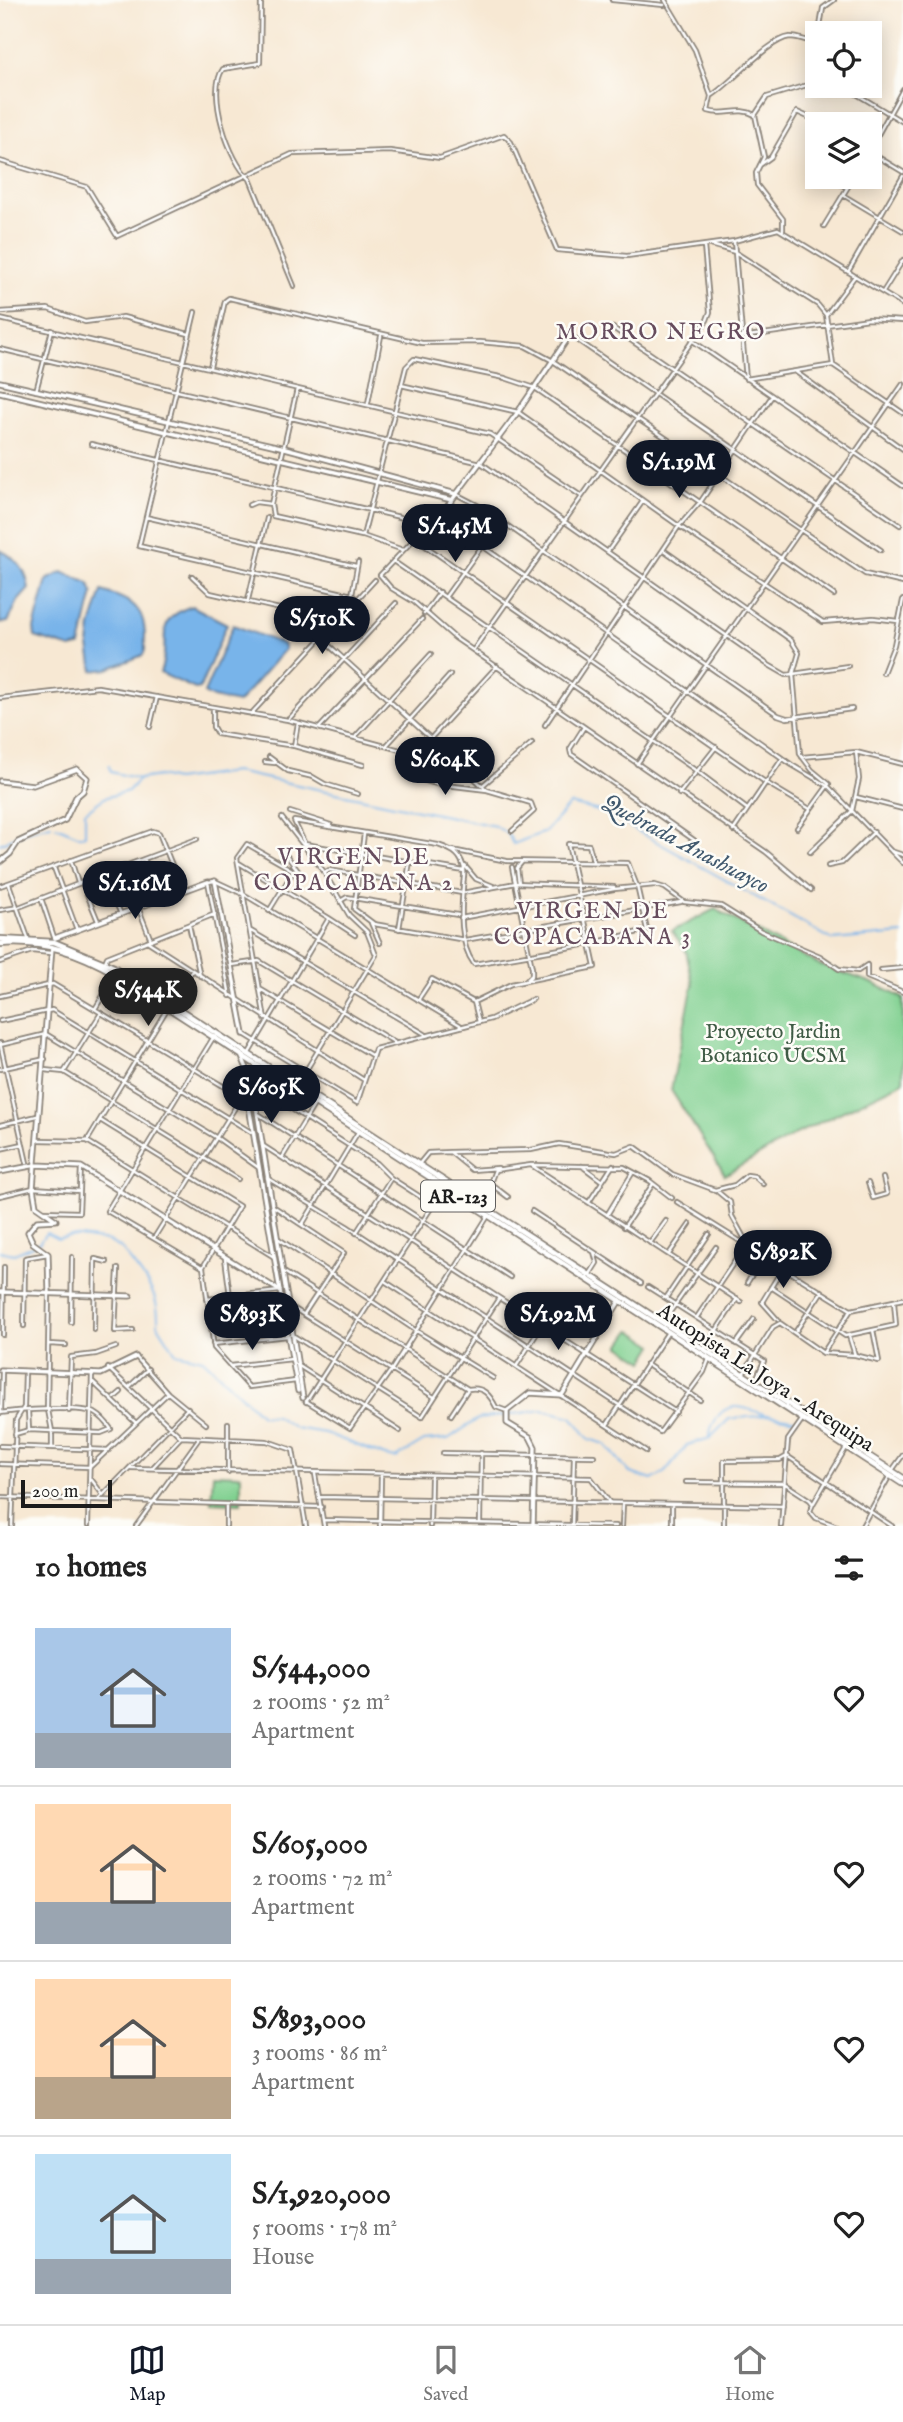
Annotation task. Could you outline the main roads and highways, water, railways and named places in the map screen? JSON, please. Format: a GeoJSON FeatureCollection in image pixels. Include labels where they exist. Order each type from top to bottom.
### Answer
{"type":"FeatureCollection","features":[{"type":"Feature","properties":{"kind":"main road","name":"Autopista La Joya - Arequipa"},"geometry":{"type":"LineString","coordinates":[[0,939],[28,938],[54,942],[105,962],[214,1038],[802,1420],[846,1448],[903,1478]]}},
{"type":"Feature","properties":{"kind":"main road","name":"Autopista La Joya - Arequipa"},"geometry":{"type":"LineString","coordinates":[[0,944],[54,942],[116,974],[249,1053],[743,1374],[891,1473],[903,1484]]}},
{"type":"Feature","properties":{"kind":"water"},"geometry":{"type":"Polygon","coordinates":[[[0,550],[20,566],[29,589],[18,601],[8,622],[0,623],[0,550]]]}},
{"type":"Feature","properties":{"kind":"water"},"geometry":{"type":"Polygon","coordinates":[[[62,572],[89,583],[93,593],[80,646],[71,648],[35,637],[34,628],[47,580],[62,572]]]}},
{"type":"Feature","properties":{"kind":"water"},"geometry":{"type":"Polygon","coordinates":[[[102,591],[125,600],[138,611],[144,626],[145,650],[143,655],[108,669],[93,671],[89,646],[91,626],[102,591]]]}},
{"type":"Feature","properties":{"kind":"water"},"geometry":{"type":"Polygon","coordinates":[[[192,606],[227,624],[200,688],[195,689],[160,673],[166,625],[179,612],[192,606]]]}},
{"type":"Feature","properties":{"kind":"water"},"geometry":{"type":"Polygon","coordinates":[[[233,625],[283,644],[285,649],[238,703],[213,698],[204,693],[233,625]]]}},
{"type":"Feature","properties":{"kind":"waterway","name":"Quebrada Anashuayco"},"geometry":{"type":"LineString","coordinates":[[109,766],[111,772],[139,779],[159,776],[175,780],[235,772],[495,826],[508,834],[513,844],[545,832],[570,804],[603,812],[833,940],[903,934]]}},
{"type":"Feature","properties":{"kind":"waterway"},"geometry":{"type":"LineString","coordinates":[[56,826],[80,836],[85,835],[85,812],[104,798],[128,791],[139,779]]}},
{"type":"Feature","properties":{"kind":"waterway"},"geometry":{"type":"LineString","coordinates":[[0,844],[29,830],[51,825]]}},
{"type":"Feature","properties":{"kind":"waterway"},"geometry":{"type":"LineString","coordinates":[[0,1251],[14,1254],[39,1243],[46,1233],[58,1239],[72,1236],[108,1241],[121,1248],[148,1283],[156,1302],[158,1325],[176,1353],[203,1359],[261,1415],[276,1416],[295,1428],[325,1433],[385,1456],[396,1458],[424,1441],[448,1439],[478,1419],[543,1410],[572,1417],[589,1439],[605,1444],[630,1473],[652,1480],[665,1472],[687,1445],[710,1438],[729,1419],[768,1415],[797,1420]]}},
{"type":"Feature","properties":{"kind":"waterway"},"geometry":{"type":"LineString","coordinates":[[710,1437],[713,1425],[725,1410],[737,1407],[764,1414]]}},
{"type":"Feature","properties":{"kind":"district","name":"MORRO NEGRO"},"geometry":{"type":"Point","coordinates":[661,331]}},
{"type":"Feature","properties":{"kind":"district","name":"VIRGEN DE COPACABANA 2"},"geometry":{"type":"Point","coordinates":[354,869]}},
{"type":"Feature","properties":{"kind":"district","name":"VIRGEN DE COPACABANA 3"},"geometry":{"type":"Point","coordinates":[593,923]}},
{"type":"Feature","properties":{"kind":"park label","name":"Proyecto Jardin Botanico UCSM"},"geometry":{"type":"Point","coordinates":[773,1043]}}]}
